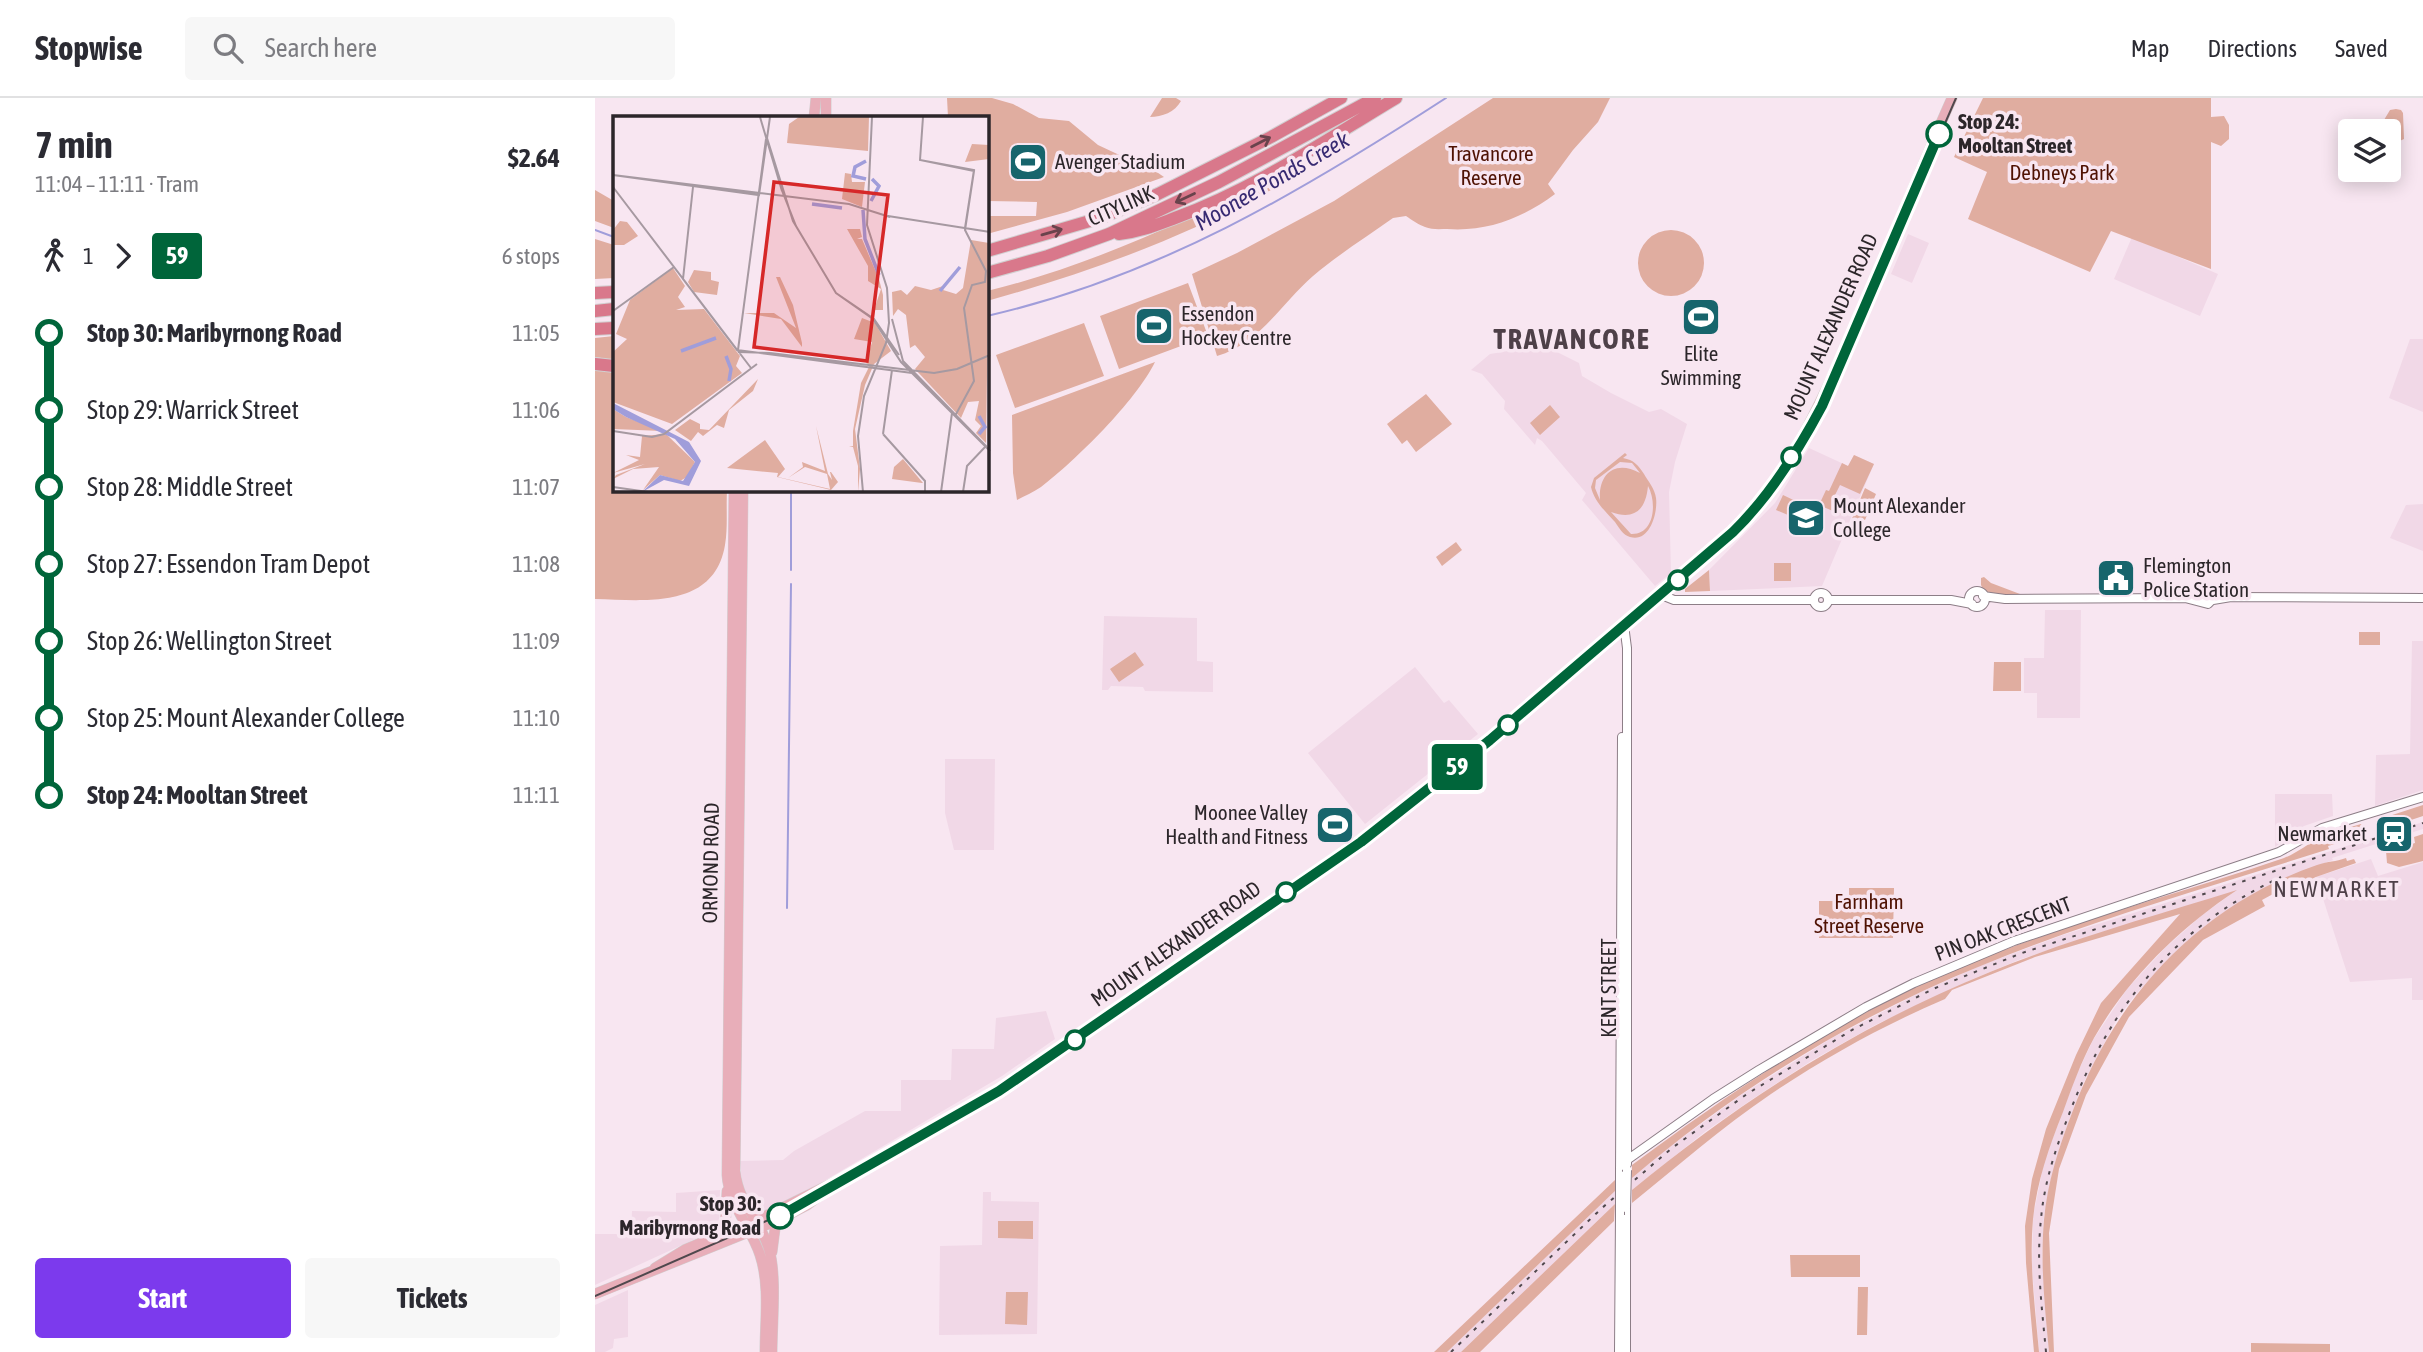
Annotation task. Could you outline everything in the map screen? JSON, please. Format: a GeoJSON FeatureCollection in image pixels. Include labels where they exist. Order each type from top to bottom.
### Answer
{"type":"FeatureCollection","features":[{"type":"Feature","properties":{"kind":"highway","name":"CITYLINK"},"geometry":{"type":"LineString","coordinates":[[989,250],[1100,218],[1158,194],[1341,98]]}},
{"type":"Feature","properties":{"kind":"highway","name":"CITYLINK"},"geometry":{"type":"LineString","coordinates":[[989,272],[1048,256],[1108,234],[1219,182],[1375,98]]}},
{"type":"Feature","properties":{"kind":"highway"},"geometry":{"type":"LineString","coordinates":[[1108,234],[1136,232],[1189,213],[1243,189],[1303,156],[1396,98]]}},
{"type":"Feature","properties":{"kind":"highway"},"geometry":{"type":"LineString","coordinates":[[595,293],[613,292]]}},
{"type":"Feature","properties":{"kind":"highway"},"geometry":{"type":"LineString","coordinates":[[595,311],[613,309]]}},
{"type":"Feature","properties":{"kind":"highway"},"geometry":{"type":"LineString","coordinates":[[595,329],[613,328]]}},
{"type":"Feature","properties":{"kind":"highway"},"geometry":{"type":"LineString","coordinates":[[595,364],[613,366]]}},
{"type":"Feature","properties":{"kind":"main road"},"geometry":{"type":"LineString","coordinates":[[816,98],[820,113]]}},
{"type":"Feature","properties":{"kind":"main road"},"geometry":{"type":"LineString","coordinates":[[820,113],[826,98]]}},
{"type":"Feature","properties":{"kind":"main road","name":"MOUNT ALEXANDER ROAD"},"geometry":{"type":"LineString","coordinates":[[595,1294],[655,1268],[690,1258],[841,1179],[998,1089],[1360,840],[1433,784],[1660,594],[1751,512],[1808,428],[1954,98]]}},
{"type":"Feature","properties":{"kind":"main road","name":"ORMOND ROAD"},"geometry":{"type":"LineString","coordinates":[[734,492],[728,1185],[752,1226]]}},
{"type":"Feature","properties":{"kind":"main road","name":"ORMOND ROAD"},"geometry":{"type":"LineString","coordinates":[[743,492],[735,1171],[752,1226]]}},
{"type":"Feature","properties":{"kind":"main road","name":"MOUNT ALEXANDER ROAD"},"geometry":{"type":"LineString","coordinates":[[655,1268],[686,1249],[725,1233],[776,1221],[807,1205],[841,1179]]}},
{"type":"Feature","properties":{"kind":"main road"},"geometry":{"type":"LineString","coordinates":[[725,1233],[728,1185]]}},
{"type":"Feature","properties":{"kind":"main road"},"geometry":{"type":"LineString","coordinates":[[772,1352],[771,1256],[776,1221]]}},
{"type":"Feature","properties":{"kind":"main road"},"geometry":{"type":"LineString","coordinates":[[752,1226],[771,1256]]}},
{"type":"Feature","properties":{"kind":"main road"},"geometry":{"type":"LineString","coordinates":[[752,1226],[764,1270],[765,1352]]}},
{"type":"Feature","properties":{"kind":"street"},"geometry":{"type":"LineString","coordinates":[[1660,594],[1674,600],[1814,600],[1821,607],[1829,600],[1971,599],[1977,592],[1984,601],[2201,597],[2208,604],[2213,597],[2423,598]]}},
{"type":"Feature","properties":{"kind":"street","name":"KENT STREET"},"geometry":{"type":"LineString","coordinates":[[1619,1352],[1625,1168],[1627,645],[1623,625]]}},
{"type":"Feature","properties":{"kind":"street","name":"KENT STREET"},"geometry":{"type":"LineString","coordinates":[[1613,633],[1623,653],[1625,1168]]}},
{"type":"Feature","properties":{"kind":"street","name":"PIN OAK CRESCENT"},"geometry":{"type":"LineString","coordinates":[[1625,1168],[1713,1099],[1866,1007],[1925,978],[2014,941],[2279,852],[2322,828],[2423,797]]}},
{"type":"Feature","properties":{"kind":"street","name":"KENT STREET"},"geometry":{"type":"LineString","coordinates":[[1623,1212],[1626,1352]]}},
{"type":"Feature","properties":{"kind":"shaded area"},"geometry":{"type":"Polygon","coordinates":[[[1908,234],[1929,243],[1912,283],[1891,274],[1908,234]]]}},
{"type":"Feature","properties":{"kind":"shaded area"},"geometry":{"type":"Polygon","coordinates":[[[2132,237],[2218,274],[2200,316],[2114,279],[2132,237]]]}},
{"type":"Feature","properties":{"kind":"shaded area"},"geometry":{"type":"Polygon","coordinates":[[[2410,339],[2423,339],[2423,412],[2389,398],[2410,339]]]}},
{"type":"Feature","properties":{"kind":"shaded area"},"geometry":{"type":"Polygon","coordinates":[[[1543,345],[1579,363],[1582,376],[1611,393],[1649,412],[1661,409],[1687,424],[1669,492],[1671,573],[1655,586],[1582,500],[1586,493],[1542,441],[1537,438],[1535,445],[1504,409],[1505,401],[1482,374],[1471,370],[1490,354],[1543,345]]]}},
{"type":"Feature","properties":{"kind":"shaded area","name":"Mount Alexander College"},"geometry":{"type":"Polygon","coordinates":[[[1809,448],[1848,466],[1854,455],[1874,464],[1822,586],[1710,591],[1709,570],[1775,503],[1809,448]]]}},
{"type":"Feature","properties":{"kind":"shaded area"},"geometry":{"type":"Polygon","coordinates":[[[2423,504],[2423,551],[2390,538],[2406,505],[2423,504]]]}},
{"type":"Feature","properties":{"kind":"shaded area"},"geometry":{"type":"Polygon","coordinates":[[[2045,610],[2081,610],[2080,718],[2037,718],[2037,693],[2024,693],[2024,658],[2044,658],[2045,610]]]}},
{"type":"Feature","properties":{"kind":"shaded area"},"geometry":{"type":"Polygon","coordinates":[[[1104,616],[1197,618],[1197,661],[1213,662],[1213,692],[1145,691],[1143,687],[1111,686],[1108,690],[1102,690],[1104,616]]]}},
{"type":"Feature","properties":{"kind":"shaded area"},"geometry":{"type":"Polygon","coordinates":[[[2412,641],[2423,641],[2423,790],[2375,806],[2376,755],[2410,754],[2412,641]]]}},
{"type":"Feature","properties":{"kind":"shaded area"},"geometry":{"type":"Polygon","coordinates":[[[1415,667],[1444,703],[1449,700],[1478,734],[1365,824],[1308,753],[1415,667]]]}},
{"type":"Feature","properties":{"kind":"shaded area"},"geometry":{"type":"Polygon","coordinates":[[[945,759],[995,759],[994,850],[954,850],[945,813],[945,759]]]}},
{"type":"Feature","properties":{"kind":"shaded area"},"geometry":{"type":"Polygon","coordinates":[[[2275,794],[2332,794],[2333,816],[2304,826],[2275,847],[2275,794]]]}},
{"type":"Feature","properties":{"kind":"shaded area"},"geometry":{"type":"Polygon","coordinates":[[[2423,822],[2423,829],[2332,858],[2333,860],[2285,878],[2243,900],[2183,945],[2136,994],[2117,1019],[2084,1082],[2062,1140],[2051,1179],[2044,1216],[2042,1253],[2049,1352],[2039,1352],[2032,1267],[2033,1217],[2044,1162],[2075,1078],[2093,1040],[2127,989],[2165,948],[2201,916],[2234,892],[2021,959],[1875,1025],[1811,1061],[1754,1098],[1706,1131],[1632,1190],[1632,1178],[1660,1154],[1741,1095],[1830,1039],[1921,992],[1982,965],[2063,935],[2423,822]]]}},
{"type":"Feature","properties":{"kind":"shaded area"},"geometry":{"type":"Polygon","coordinates":[[[2371,859],[2378,876],[2423,862],[2423,1000],[2412,1000],[2412,978],[2350,982],[2316,877],[2371,859]]]}},
{"type":"Feature","properties":{"kind":"shaded area"},"geometry":{"type":"Polygon","coordinates":[[[1046,1011],[1055,1039],[1002,1076],[807,1191],[758,1214],[753,1209],[742,1185],[740,1161],[783,1160],[865,1111],[901,1111],[901,1080],[951,1080],[952,1049],[994,1049],[996,1018],[1046,1011]]]}},
{"type":"Feature","properties":{"kind":"shaded area"},"geometry":{"type":"Polygon","coordinates":[[[720,1190],[719,1228],[595,1285],[595,1234],[631,1234],[632,1211],[676,1212],[676,1193],[720,1190]]]}},
{"type":"Feature","properties":{"kind":"shaded area"},"geometry":{"type":"Polygon","coordinates":[[[1615,1191],[1615,1204],[1461,1352],[1447,1352],[1615,1191]]]}},
{"type":"Feature","properties":{"kind":"shaded area"},"geometry":{"type":"Polygon","coordinates":[[[983,1192],[991,1192],[991,1201],[1039,1202],[1037,1334],[939,1335],[940,1246],[982,1245],[983,1192]]]}},
{"type":"Feature","properties":{"kind":"shaded area"},"geometry":{"type":"Polygon","coordinates":[[[628,1290],[628,1337],[614,1339],[613,1348],[605,1352],[595,1352],[595,1305],[628,1290]]]}},
{"type":"Feature","properties":{"kind":"green space"},"geometry":{"type":"Polygon","coordinates":[[[947,98],[992,98],[1013,104],[1039,118],[1069,121],[1098,145],[1148,166],[1164,177],[1067,212],[989,233],[989,216],[1036,216],[1037,202],[989,201],[989,116],[948,116],[947,98]]]}},
{"type":"Feature","properties":{"kind":"green space"},"geometry":{"type":"Polygon","coordinates":[[[1162,98],[1176,98],[1181,101],[1168,113],[1150,117],[1162,98]]]}},
{"type":"Feature","properties":{"kind":"green space","name":"Travancore Reserve"},"geometry":{"type":"Polygon","coordinates":[[[1493,98],[1610,98],[1598,122],[1548,184],[1555,194],[1543,203],[1504,222],[1476,228],[1433,229],[1406,216],[1393,218],[1313,276],[1246,342],[1217,356],[1192,274],[1334,201],[1493,98]]]}},
{"type":"Feature","properties":{"kind":"green space","name":"Debneys Park"},"geometry":{"type":"Polygon","coordinates":[[[1983,98],[2211,98],[2211,117],[2224,116],[2229,125],[2229,139],[2221,146],[2211,142],[2211,269],[2111,231],[2090,272],[1968,219],[1987,172],[1954,157],[1983,98]]]}},
{"type":"Feature","properties":{"kind":"green space"},"geometry":{"type":"Polygon","coordinates":[[[2390,110],[2401,110],[2403,113],[2404,139],[2401,140],[2401,119],[2385,119],[2390,110]]]}},
{"type":"Feature","properties":{"kind":"green space"},"geometry":{"type":"Polygon","coordinates":[[[1289,169],[1298,175],[1223,215],[1146,248],[1067,277],[989,300],[989,290],[1104,254],[1216,205],[1289,169]]]}},
{"type":"Feature","properties":{"kind":"green space"},"geometry":{"type":"Polygon","coordinates":[[[595,190],[613,200],[613,228],[595,221],[595,190]]]}},
{"type":"Feature","properties":{"kind":"green space"},"geometry":{"type":"Polygon","coordinates":[[[1665,230],[1677,230],[1689,235],[1699,245],[1704,263],[1702,276],[1689,291],[1677,296],[1665,296],[1653,291],[1643,281],[1638,269],[1638,257],[1643,245],[1653,235],[1665,230]]]}},
{"type":"Feature","properties":{"kind":"green space"},"geometry":{"type":"Polygon","coordinates":[[[595,239],[613,245],[613,278],[595,279],[595,239]]]}},
{"type":"Feature","properties":{"kind":"green space","name":"Essendon Hockey Centre"},"geometry":{"type":"Polygon","coordinates":[[[1188,283],[1208,336],[1119,369],[1100,316],[1188,283]]]}},
{"type":"Feature","properties":{"kind":"green space"},"geometry":{"type":"Polygon","coordinates":[[[1084,323],[1104,376],[1015,408],[996,355],[1084,323]]]}},
{"type":"Feature","properties":{"kind":"green space"},"geometry":{"type":"Polygon","coordinates":[[[613,336],[613,360],[595,357],[595,338],[613,336]]]}},
{"type":"Feature","properties":{"kind":"green space"},"geometry":{"type":"Polygon","coordinates":[[[1155,362],[1120,412],[1087,446],[1041,487],[1017,500],[1013,473],[1012,415],[1155,362]]]}},
{"type":"Feature","properties":{"kind":"green space"},"geometry":{"type":"Polygon","coordinates":[[[595,369],[613,372],[613,492],[727,492],[725,545],[718,566],[707,581],[692,591],[674,597],[595,599],[595,369]]]}},
{"type":"Feature","properties":{"kind":"green space"},"geometry":{"type":"Polygon","coordinates":[[[1426,394],[1452,424],[1416,452],[1407,440],[1402,444],[1387,424],[1426,394]]]}},
{"type":"Feature","properties":{"kind":"green space"},"geometry":{"type":"Polygon","coordinates":[[[1550,405],[1560,417],[1540,435],[1530,423],[1550,405]]]}},
{"type":"Feature","properties":{"kind":"green space"},"geometry":{"type":"Polygon","coordinates":[[[1625,453],[1627,455],[1623,458],[1633,462],[1640,468],[1654,491],[1654,518],[1648,531],[1637,538],[1625,535],[1595,497],[1591,487],[1594,478],[1625,453]],[[1620,462],[1596,480],[1595,488],[1600,500],[1602,483],[1610,472],[1623,468],[1640,473],[1632,463],[1620,462]],[[1648,486],[1645,501],[1638,511],[1627,515],[1611,512],[1631,534],[1645,529],[1652,516],[1653,500],[1648,486]]]}},
{"type":"Feature","properties":{"kind":"green space"},"geometry":{"type":"Polygon","coordinates":[[[1854,455],[1874,464],[1860,494],[1840,485],[1835,495],[1849,501],[1842,515],[1819,505],[1842,463],[1848,466],[1854,455]]]}},
{"type":"Feature","properties":{"kind":"green space"},"geometry":{"type":"Polygon","coordinates":[[[1865,488],[1876,494],[1865,520],[1851,521],[1865,488]]]}},
{"type":"Feature","properties":{"kind":"green space"},"geometry":{"type":"Polygon","coordinates":[[[1783,495],[1808,507],[1802,521],[1776,510],[1783,495]]]}},
{"type":"Feature","properties":{"kind":"green space"},"geometry":{"type":"Polygon","coordinates":[[[1456,542],[1462,550],[1442,566],[1436,557],[1456,542]]]}},
{"type":"Feature","properties":{"kind":"green space"},"geometry":{"type":"Polygon","coordinates":[[[1774,563],[1791,563],[1791,581],[1774,581],[1774,563]]]}},
{"type":"Feature","properties":{"kind":"green space"},"geometry":{"type":"Polygon","coordinates":[[[1709,570],[1710,591],[1685,592],[1685,589],[1709,570]]]}},
{"type":"Feature","properties":{"kind":"green space"},"geometry":{"type":"Polygon","coordinates":[[[1984,577],[1991,583],[2020,594],[1985,594],[1981,585],[1981,578],[1984,577]]]}},
{"type":"Feature","properties":{"kind":"green space"},"geometry":{"type":"Polygon","coordinates":[[[2359,632],[2380,632],[2380,645],[2359,645],[2359,632]]]}},
{"type":"Feature","properties":{"kind":"green space"},"geometry":{"type":"Polygon","coordinates":[[[1135,652],[1144,665],[1119,682],[1110,669],[1135,652]]]}},
{"type":"Feature","properties":{"kind":"green space"},"geometry":{"type":"Polygon","coordinates":[[[1994,662],[2021,662],[2021,691],[1993,691],[1994,662]]]}},
{"type":"Feature","properties":{"kind":"green space"},"geometry":{"type":"Polygon","coordinates":[[[2423,805],[2423,816],[2393,826],[2391,819],[2384,821],[2383,818],[2423,805]]]}},
{"type":"Feature","properties":{"kind":"green space"},"geometry":{"type":"Polygon","coordinates":[[[2361,824],[2368,834],[2025,948],[1889,1007],[1755,1085],[1672,1145],[1632,1178],[1632,1165],[1699,1116],[1804,1048],[1914,988],[2050,933],[2284,858],[2320,837],[2361,824]]]}},
{"type":"Feature","properties":{"kind":"green space"},"geometry":{"type":"Polygon","coordinates":[[[2423,834],[2423,861],[2399,867],[2387,863],[2386,851],[2415,843],[2414,837],[2423,834]]]}},
{"type":"Feature","properties":{"kind":"green space"},"geometry":{"type":"Polygon","coordinates":[[[2346,858],[2347,861],[2354,859],[2356,863],[2316,877],[2277,899],[2273,894],[2262,900],[2265,906],[2203,940],[2129,1017],[2086,1095],[2059,1169],[2049,1233],[2054,1352],[2049,1352],[2043,1286],[2044,1220],[2048,1192],[2072,1113],[2090,1071],[2112,1031],[2137,994],[2166,961],[2199,931],[2235,905],[2274,883],[2317,865],[2346,858]]]}},
{"type":"Feature","properties":{"kind":"green space","name":"Farnham Street Reserve"},"geometry":{"type":"Polygon","coordinates":[[[1849,888],[1894,888],[1893,938],[1819,938],[1819,901],[1849,901],[1849,888]]]}},
{"type":"Feature","properties":{"kind":"green space"},"geometry":{"type":"Polygon","coordinates":[[[2237,890],[2195,921],[2139,975],[2108,1016],[2081,1065],[2048,1151],[2035,1205],[2032,1269],[2039,1352],[2034,1352],[2025,1226],[2032,1179],[2046,1129],[2076,1055],[2101,1003],[2180,914],[2035,957],[1952,990],[1945,999],[1856,1042],[1771,1094],[1632,1203],[1632,1190],[1715,1125],[1803,1067],[1894,1016],[1941,993],[2020,960],[2112,928],[2237,890]]]}},
{"type":"Feature","properties":{"kind":"green space"},"geometry":{"type":"Polygon","coordinates":[[[1615,1180],[1615,1191],[1447,1352],[1434,1352],[1615,1180]]]}},
{"type":"Feature","properties":{"kind":"green space"},"geometry":{"type":"Polygon","coordinates":[[[1615,1204],[1614,1221],[1480,1352],[1461,1352],[1615,1204]]]}},
{"type":"Feature","properties":{"kind":"green space"},"geometry":{"type":"Polygon","coordinates":[[[998,1221],[1033,1221],[1033,1239],[998,1238],[998,1221]]]}},
{"type":"Feature","properties":{"kind":"green space"},"geometry":{"type":"Polygon","coordinates":[[[1790,1255],[1860,1255],[1860,1277],[1791,1277],[1790,1255]]]}},
{"type":"Feature","properties":{"kind":"green space"},"geometry":{"type":"Polygon","coordinates":[[[1858,1287],[1868,1287],[1867,1335],[1857,1335],[1858,1287]]]}},
{"type":"Feature","properties":{"kind":"green space"},"geometry":{"type":"Polygon","coordinates":[[[1006,1292],[1028,1292],[1027,1325],[1005,1324],[1006,1292]]]}},
{"type":"Feature","properties":{"kind":"green space"},"geometry":{"type":"Polygon","coordinates":[[[2251,1343],[2330,1344],[2330,1352],[2251,1352],[2251,1343]]]}},
{"type":"Feature","properties":{"kind":"waterway","name":"Moonee Ponds Creek"},"geometry":{"type":"LineString","coordinates":[[989,315],[1110,279],[1226,228],[1337,166],[1446,98]]}},
{"type":"Feature","properties":{"kind":"waterway","name":"Moonee Ponds Creek"},"geometry":{"type":"LineString","coordinates":[[595,230],[613,237]]}},
{"type":"Feature","properties":{"kind":"waterway"},"geometry":{"type":"LineString","coordinates":[[791,492],[791,570]]}},
{"type":"Feature","properties":{"kind":"waterway"},"geometry":{"type":"LineString","coordinates":[[787,908],[791,584]]}},
{"type":"Feature","properties":{"kind":"tram line"},"geometry":{"type":"LineString","coordinates":[[595,1296],[789,1211],[999,1091],[1394,818],[1528,708],[1733,532],[1770,489],[1802,442],[1822,406],[1956,98]]}},
{"type":"Feature","properties":{"kind":"tram line","name":"59"},"geometry":{"type":"LineString","coordinates":[[780,1216],[999,1091],[1361,842],[1490,740],[1733,532],[1770,489],[1802,442],[1822,406],[1939,134]]}},
{"type":"Feature","properties":{"kind":"railway"},"geometry":{"type":"LineString","coordinates":[[1451,1352],[1602,1208],[1672,1148],[1747,1094],[1852,1030],[1933,989],[2022,953],[2423,823]]}},
{"type":"Feature","properties":{"kind":"railway"},"geometry":{"type":"LineString","coordinates":[[2046,1352],[2039,1269],[2042,1206],[2055,1155],[2084,1077],[2125,1006],[2149,975],[2177,946],[2243,897],[2281,877]]}},
{"type":"Feature","properties":{"kind":"place","name":"Stop 24: Mooltan Street"},"geometry":{"type":"Point","coordinates":[1939,134]}},
{"type":"Feature","properties":{"kind":"place","name":"Avenger Stadium"},"geometry":{"type":"Point","coordinates":[1028,162]}},
{"type":"Feature","properties":{"kind":"place","name":"Elite Swimming"},"geometry":{"type":"Point","coordinates":[1701,317]}},
{"type":"Feature","properties":{"kind":"place","name":"Essendon Hockey Centre"},"geometry":{"type":"Point","coordinates":[1154,326]}},
{"type":"Feature","properties":{"kind":"place","name":"Mount Alexander College"},"geometry":{"type":"Point","coordinates":[1806,518]}},
{"type":"Feature","properties":{"kind":"place","name":"Flemington Police Station"},"geometry":{"type":"Point","coordinates":[2116,578]}},
{"type":"Feature","properties":{"kind":"place","name":"Moonee Valley Health and Fitness"},"geometry":{"type":"Point","coordinates":[1335,825]}},
{"type":"Feature","properties":{"kind":"place","name":"Newmarket"},"geometry":{"type":"Point","coordinates":[2394,834]}},
{"type":"Feature","properties":{"kind":"place","name":"Stop 30: Maribyrnong Road"},"geometry":{"type":"Point","coordinates":[780,1216]}},
{"type":"Feature","properties":{"kind":"district","name":"TRAVANCORE"},"geometry":{"type":"Point","coordinates":[1572,339]}},
{"type":"Feature","properties":{"kind":"district","name":"NEWMARKET"},"geometry":{"type":"Point","coordinates":[2337,889]}}]}
